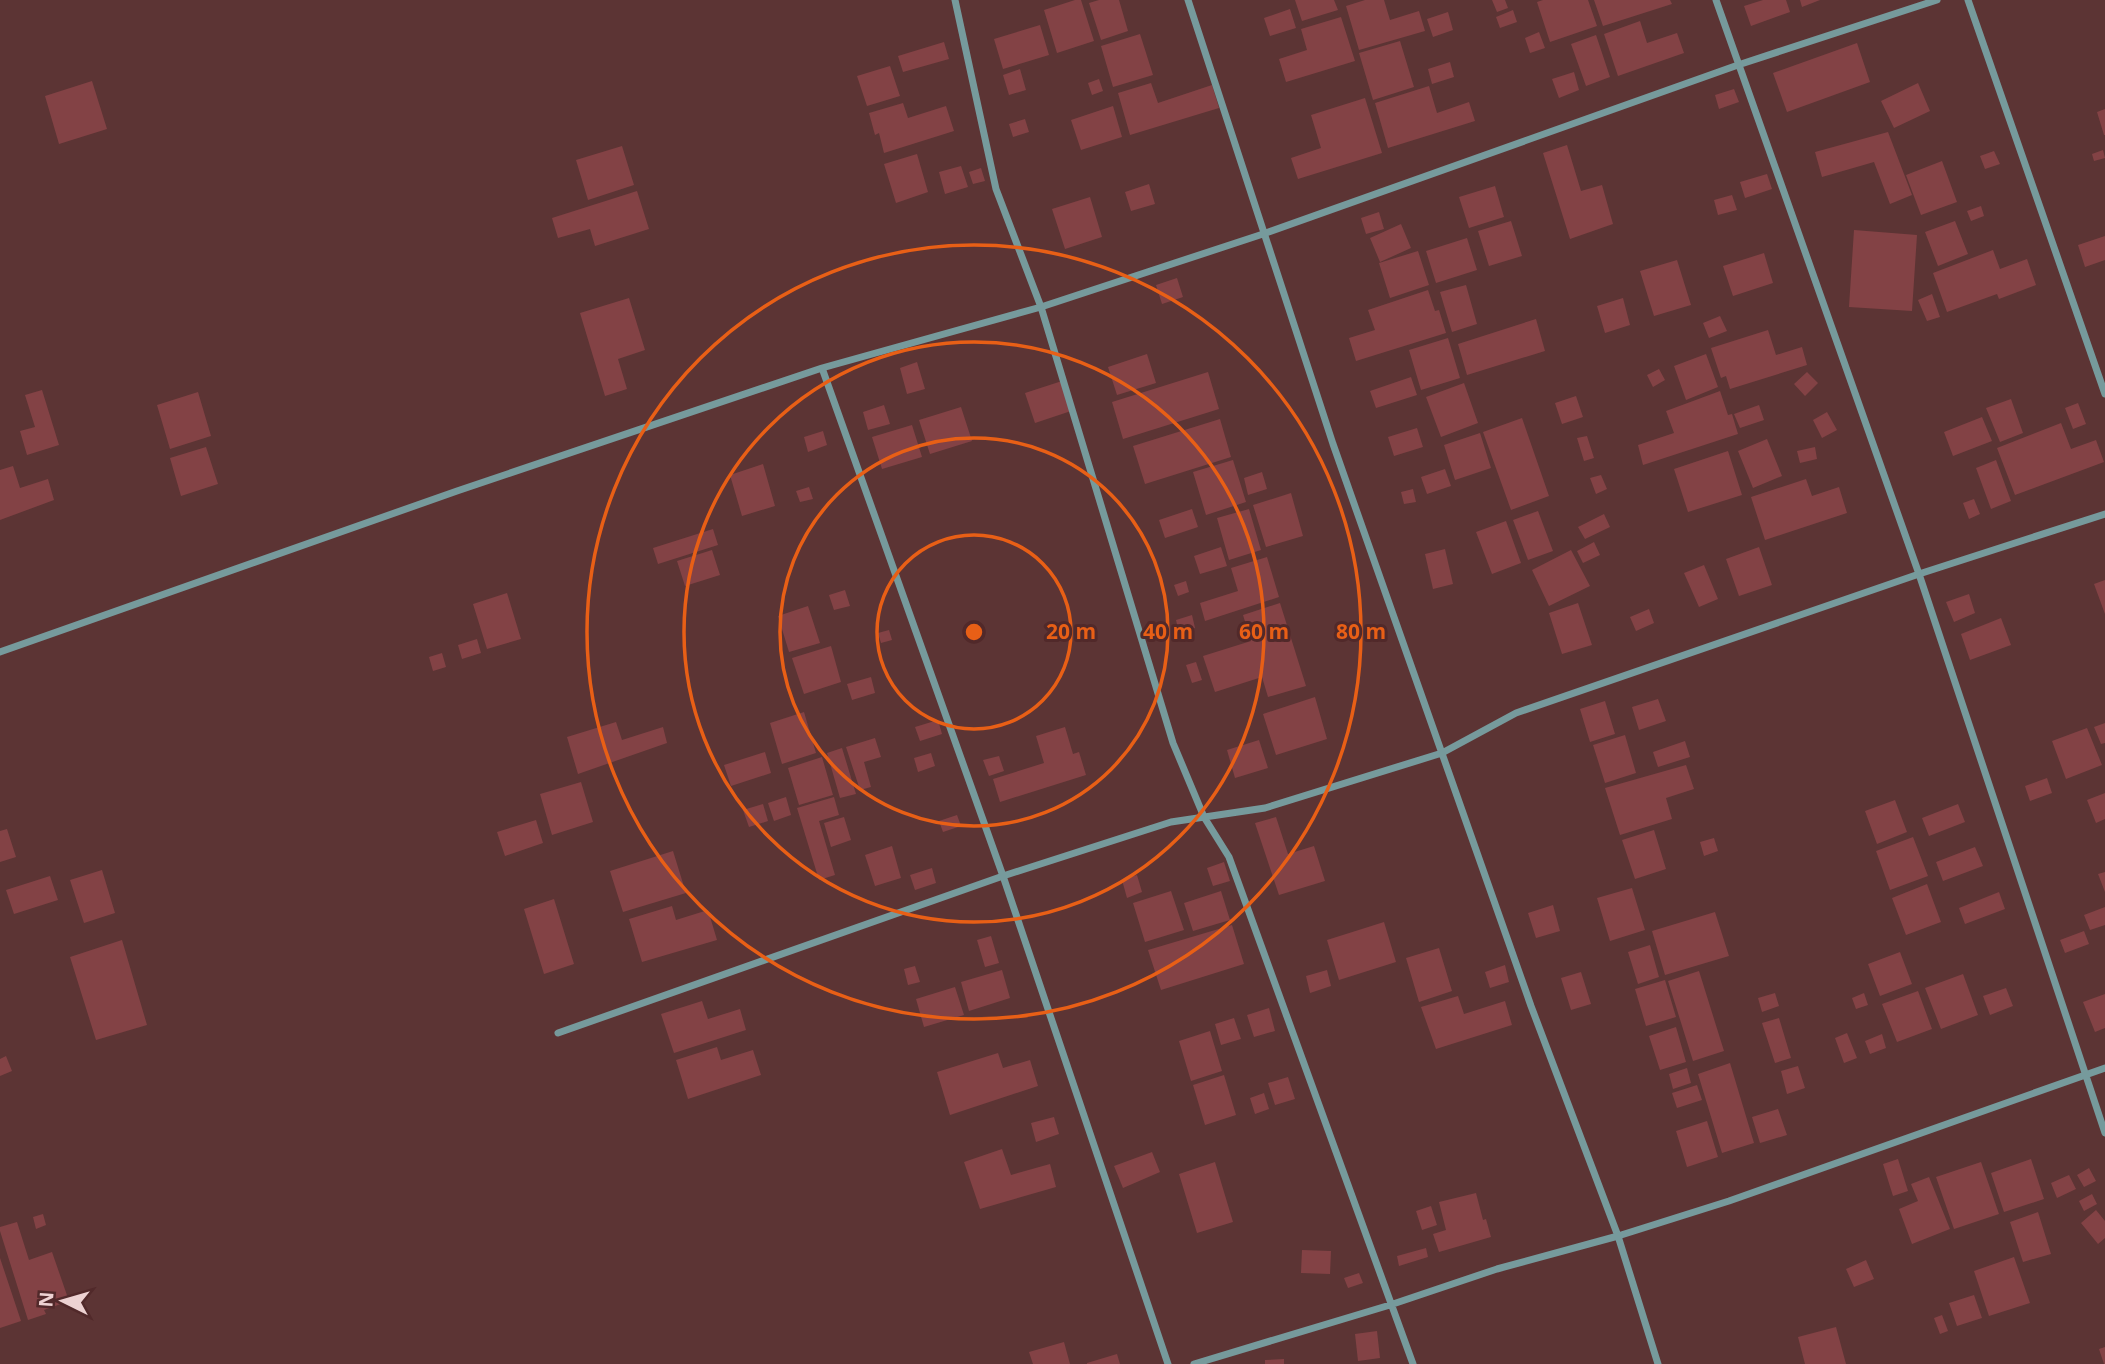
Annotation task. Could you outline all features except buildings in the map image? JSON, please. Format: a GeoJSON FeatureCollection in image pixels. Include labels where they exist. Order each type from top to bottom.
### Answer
{"type":"FeatureCollection","features":[{"type":"Feature","properties":{"kind":"street"},"geometry":{"type":"LineString","coordinates":[[955,0],[996,189],[1041,307],[1173,743],[1204,817],[1229,857],[1413,1364]]}},
{"type":"Feature","properties":{"kind":"street"},"geometry":{"type":"LineString","coordinates":[[1188,0],[1333,444],[1531,1006],[1618,1236],[1658,1364]]}},
{"type":"Feature","properties":{"kind":"street"},"geometry":{"type":"LineString","coordinates":[[1716,0],[1919,574],[2105,1132]]}},
{"type":"Feature","properties":{"kind":"street"},"geometry":{"type":"LineString","coordinates":[[0,652],[457,491],[822,368],[1041,307],[1263,234],[1738,65],[1937,0]]}},
{"type":"Feature","properties":{"kind":"street"},"geometry":{"type":"LineString","coordinates":[[1968,0],[2105,394]]}},
{"type":"Feature","properties":{"kind":"street"},"geometry":{"type":"LineString","coordinates":[[822,368],[1003,876],[1168,1364]]}},
{"type":"Feature","properties":{"kind":"street"},"geometry":{"type":"LineString","coordinates":[[558,1033],[1003,876],[1171,822],[1265,808],[1442,753],[1516,713],[1919,574],[2105,514]]}},
{"type":"Feature","properties":{"kind":"street"},"geometry":{"type":"LineString","coordinates":[[1194,1364],[1742,1196],[2105,1068]]}}]}
